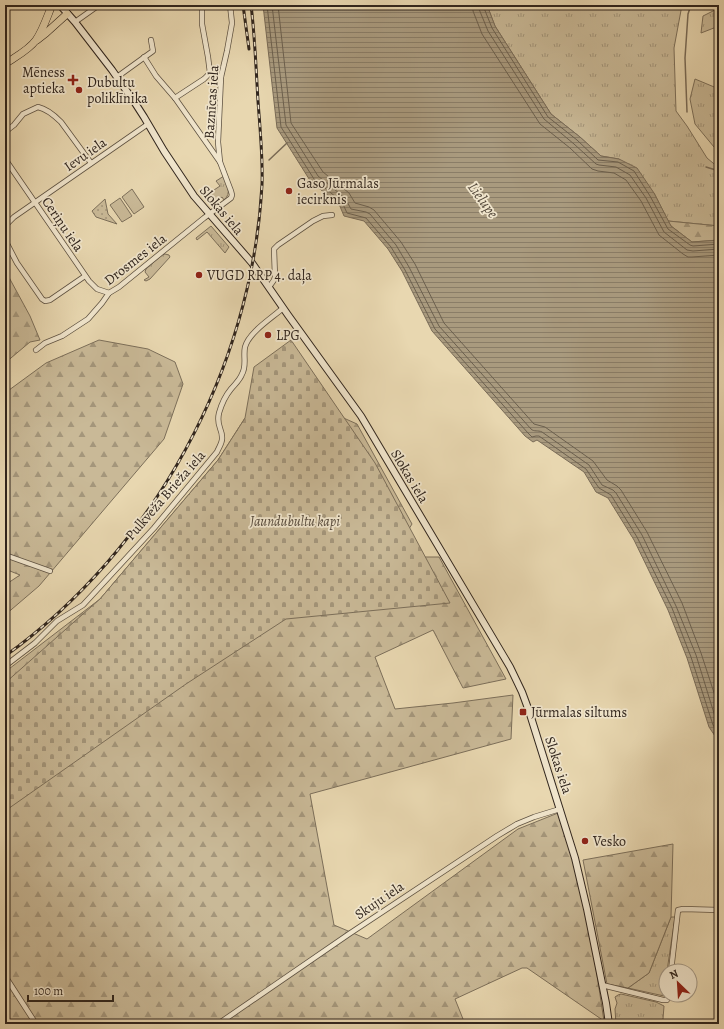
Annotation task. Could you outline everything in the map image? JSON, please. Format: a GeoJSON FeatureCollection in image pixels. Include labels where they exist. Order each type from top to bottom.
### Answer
{"type":"FeatureCollection","features":[{"type":"Feature","properties":{"kind":"main road"},"geometry":{"type":"LineString","coordinates":[[35,42],[43,28],[52,5]]}},
{"type":"Feature","properties":{"kind":"main road","name":"Slokas iela"},"geometry":{"type":"LineString","coordinates":[[60,5],[75,22],[117,77],[194,196],[249,259],[367,426],[510,667],[529,711],[575,858],[587,909],[609,1024]]}},
{"type":"Feature","properties":{"kind":"main road"},"geometry":{"type":"LineString","coordinates":[[5,64],[28,48],[67,14]]}},
{"type":"Feature","properties":{"kind":"street"},"geometry":{"type":"LineString","coordinates":[[75,22],[99,5]]}},
{"type":"Feature","properties":{"kind":"street"},"geometry":{"type":"LineString","coordinates":[[202,5],[202,24],[210,73]]}},
{"type":"Feature","properties":{"kind":"street","name":"Baznīcas iela"},"geometry":{"type":"LineString","coordinates":[[230,5],[232,22],[221,77],[218,142],[220,162],[231,191],[231,198]]}},
{"type":"Feature","properties":{"kind":"street"},"geometry":{"type":"LineString","coordinates":[[117,77],[153,50],[151,40]]}},
{"type":"Feature","properties":{"kind":"street"},"geometry":{"type":"LineString","coordinates":[[144,57],[156,76],[175,98],[220,162]]}},
{"type":"Feature","properties":{"kind":"street"},"geometry":{"type":"LineString","coordinates":[[210,73],[221,77]]}},
{"type":"Feature","properties":{"kind":"street"},"geometry":{"type":"LineString","coordinates":[[175,98],[204,79],[210,73]]}},
{"type":"Feature","properties":{"kind":"street"},"geometry":{"type":"LineString","coordinates":[[5,132],[14,125],[23,114],[38,107],[45,108],[61,122],[91,163]]}},
{"type":"Feature","properties":{"kind":"street","name":"Ievu iela"},"geometry":{"type":"LineString","coordinates":[[5,226],[14,217],[148,124]]}},
{"type":"Feature","properties":{"kind":"street","name":"Ceriņu iela"},"geometry":{"type":"LineString","coordinates":[[5,159],[85,276],[94,287],[109,293]]}},
{"type":"Feature","properties":{"kind":"street","name":"Drosmes iela"},"geometry":{"type":"LineString","coordinates":[[36,350],[45,343],[62,336],[88,319],[109,293],[119,287],[231,198]]}},
{"type":"Feature","properties":{"kind":"street"},"geometry":{"type":"LineString","coordinates":[[269,287],[275,277],[274,249],[313,221],[323,216],[332,215]]}},
{"type":"Feature","properties":{"kind":"street"},"geometry":{"type":"LineString","coordinates":[[5,240],[17,263],[42,299],[45,301],[50,300],[85,276]]}},
{"type":"Feature","properties":{"kind":"street","name":"Pulkveža Brieža iela"},"geometry":{"type":"LineString","coordinates":[[5,666],[35,643],[57,621],[83,605],[154,528],[217,452],[221,444],[222,437],[218,415],[230,390],[242,374],[244,368],[245,347],[257,330],[283,308]]}},
{"type":"Feature","properties":{"kind":"street"},"geometry":{"type":"LineString","coordinates":[[5,555],[50,571]]}},
{"type":"Feature","properties":{"kind":"street","name":"Skuju iela"},"geometry":{"type":"LineString","coordinates":[[218,1024],[349,934],[497,836],[517,824],[560,809]]}},
{"type":"Feature","properties":{"kind":"street"},"geometry":{"type":"LineString","coordinates":[[672,963],[678,910],[719,910]]}},
{"type":"Feature","properties":{"kind":"street"},"geometry":{"type":"LineString","coordinates":[[5,976],[36,1024]]}},
{"type":"Feature","properties":{"kind":"street"},"geometry":{"type":"LineString","coordinates":[[602,984],[658,999]]}},
{"type":"Feature","properties":{"kind":"green space"},"geometry":{"type":"Polygon","coordinates":[[[487,5],[682,5],[674,48],[676,111],[707,158],[719,168],[719,226],[668,221],[654,193],[619,159],[601,156],[551,114],[495,26],[487,5]]]}},
{"type":"Feature","properties":{"kind":"green space"},"geometry":{"type":"Polygon","coordinates":[[[719,8],[719,26],[701,33],[703,16],[719,8]]]}},
{"type":"Feature","properties":{"kind":"green space"},"geometry":{"type":"Polygon","coordinates":[[[695,79],[719,89],[719,151],[695,124],[690,99],[695,79]]]}},
{"type":"Feature","properties":{"kind":"green space"},"geometry":{"type":"Polygon","coordinates":[[[224,176],[228,189],[228,195],[224,200],[222,197],[216,202],[218,205],[214,208],[202,191],[207,188],[211,192],[220,186],[216,181],[224,176]]]}},
{"type":"Feature","properties":{"kind":"green space"},"geometry":{"type":"Polygon","coordinates":[[[132,189],[144,207],[134,214],[122,197],[132,189]]]}},
{"type":"Feature","properties":{"kind":"green space"},"geometry":{"type":"Polygon","coordinates":[[[120,198],[132,216],[122,222],[110,205],[120,198]]]}},
{"type":"Feature","properties":{"kind":"green space"},"geometry":{"type":"Polygon","coordinates":[[[105,199],[108,214],[117,224],[96,217],[92,211],[105,199]]]}},
{"type":"Feature","properties":{"kind":"green space"},"geometry":{"type":"Polygon","coordinates":[[[668,221],[719,226],[719,240],[692,242],[671,226],[668,221]]]}},
{"type":"Feature","properties":{"kind":"green space"},"geometry":{"type":"Polygon","coordinates":[[[211,226],[229,247],[225,253],[207,232],[197,240],[196,238],[211,226]]]}},
{"type":"Feature","properties":{"kind":"green space"},"geometry":{"type":"Polygon","coordinates":[[[165,254],[169,255],[170,257],[150,279],[146,281],[144,280],[149,277],[145,272],[146,269],[165,254]]]}},
{"type":"Feature","properties":{"kind":"green space"},"geometry":{"type":"Polygon","coordinates":[[[5,270],[30,316],[40,340],[30,342],[5,363],[5,270]]]}},
{"type":"Feature","properties":{"kind":"green space"},"geometry":{"type":"Polygon","coordinates":[[[99,340],[148,349],[175,362],[183,384],[164,439],[39,586],[5,615],[5,585],[20,575],[5,569],[5,393],[46,363],[99,340]]]}},
{"type":"Feature","properties":{"kind":"green space","name":"Jaundubultu kapi"},"geometry":{"type":"Polygon","coordinates":[[[291,340],[375,463],[450,603],[286,619],[186,684],[5,811],[5,683],[100,599],[218,460],[245,418],[254,367],[291,340]]]}},
{"type":"Feature","properties":{"kind":"green space"},"geometry":{"type":"Polygon","coordinates":[[[328,411],[357,424],[412,524],[404,537],[417,557],[439,557],[506,679],[463,688],[433,630],[375,657],[395,709],[513,695],[511,739],[310,794],[334,925],[367,939],[518,829],[558,813],[573,850],[587,909],[604,1021],[527,968],[522,968],[455,999],[465,1024],[5,1024],[5,672],[100,599],[218,460],[245,418],[328,411]]]}},
{"type":"Feature","properties":{"kind":"green space"},"geometry":{"type":"Polygon","coordinates":[[[673,844],[671,917],[649,973],[628,988],[607,984],[583,860],[673,844]]]}},
{"type":"Feature","properties":{"kind":"green space"},"geometry":{"type":"Polygon","coordinates":[[[671,917],[675,917],[668,963],[658,963],[658,995],[628,988],[649,973],[671,917]]]}},
{"type":"Feature","properties":{"kind":"green space"},"geometry":{"type":"Polygon","coordinates":[[[621,994],[656,1002],[664,1006],[663,1019],[657,1024],[616,1024],[615,1009],[617,1003],[615,997],[621,994]]]}},
{"type":"Feature","properties":{"kind":"water","name":"Lielupe"},"geometry":{"type":"Polygon","coordinates":[[[263,5],[487,5],[495,26],[551,114],[601,156],[619,159],[637,168],[654,193],[671,226],[692,242],[719,240],[719,742],[709,727],[687,658],[668,610],[634,540],[608,498],[596,492],[584,472],[537,440],[533,442],[525,436],[432,331],[402,271],[388,249],[364,221],[344,216],[339,204],[311,182],[277,128],[263,5]]]}},
{"type":"Feature","properties":{"kind":"waterway"},"geometry":{"type":"LineString","coordinates":[[687,112],[685,58],[688,14],[691,5]]}},
{"type":"Feature","properties":{"kind":"waterway"},"geometry":{"type":"LineString","coordinates":[[269,160],[287,143]]}},
{"type":"Feature","properties":{"kind":"waterway"},"geometry":{"type":"LineString","coordinates":[[706,167],[719,171]]}},
{"type":"Feature","properties":{"kind":"railway"},"geometry":{"type":"LineString","coordinates":[[243,5],[249,49]]}},
{"type":"Feature","properties":{"kind":"railway"},"geometry":{"type":"LineString","coordinates":[[5,656],[58,613],[107,563],[149,508],[186,449],[216,387],[239,321],[254,254],[262,185],[261,143],[251,5]]}},
{"type":"Feature","properties":{"kind":"place","name":"Mēness aptieka"},"geometry":{"type":"Point","coordinates":[73,80]}},
{"type":"Feature","properties":{"kind":"place","name":"Dubultu poliklīnika"},"geometry":{"type":"Point","coordinates":[79,90]}},
{"type":"Feature","properties":{"kind":"place","name":"Gaso Jūrmalas iecirknis"},"geometry":{"type":"Point","coordinates":[289,191]}},
{"type":"Feature","properties":{"kind":"place","name":"VUGD RRP 4. daļa"},"geometry":{"type":"Point","coordinates":[199,275]}},
{"type":"Feature","properties":{"kind":"place","name":"LPG"},"geometry":{"type":"Point","coordinates":[268,335]}},
{"type":"Feature","properties":{"kind":"place","name":"Jūrmalas siltums"},"geometry":{"type":"Point","coordinates":[523,712]}},
{"type":"Feature","properties":{"kind":"place","name":"Vesko"},"geometry":{"type":"Point","coordinates":[585,841]}}]}
